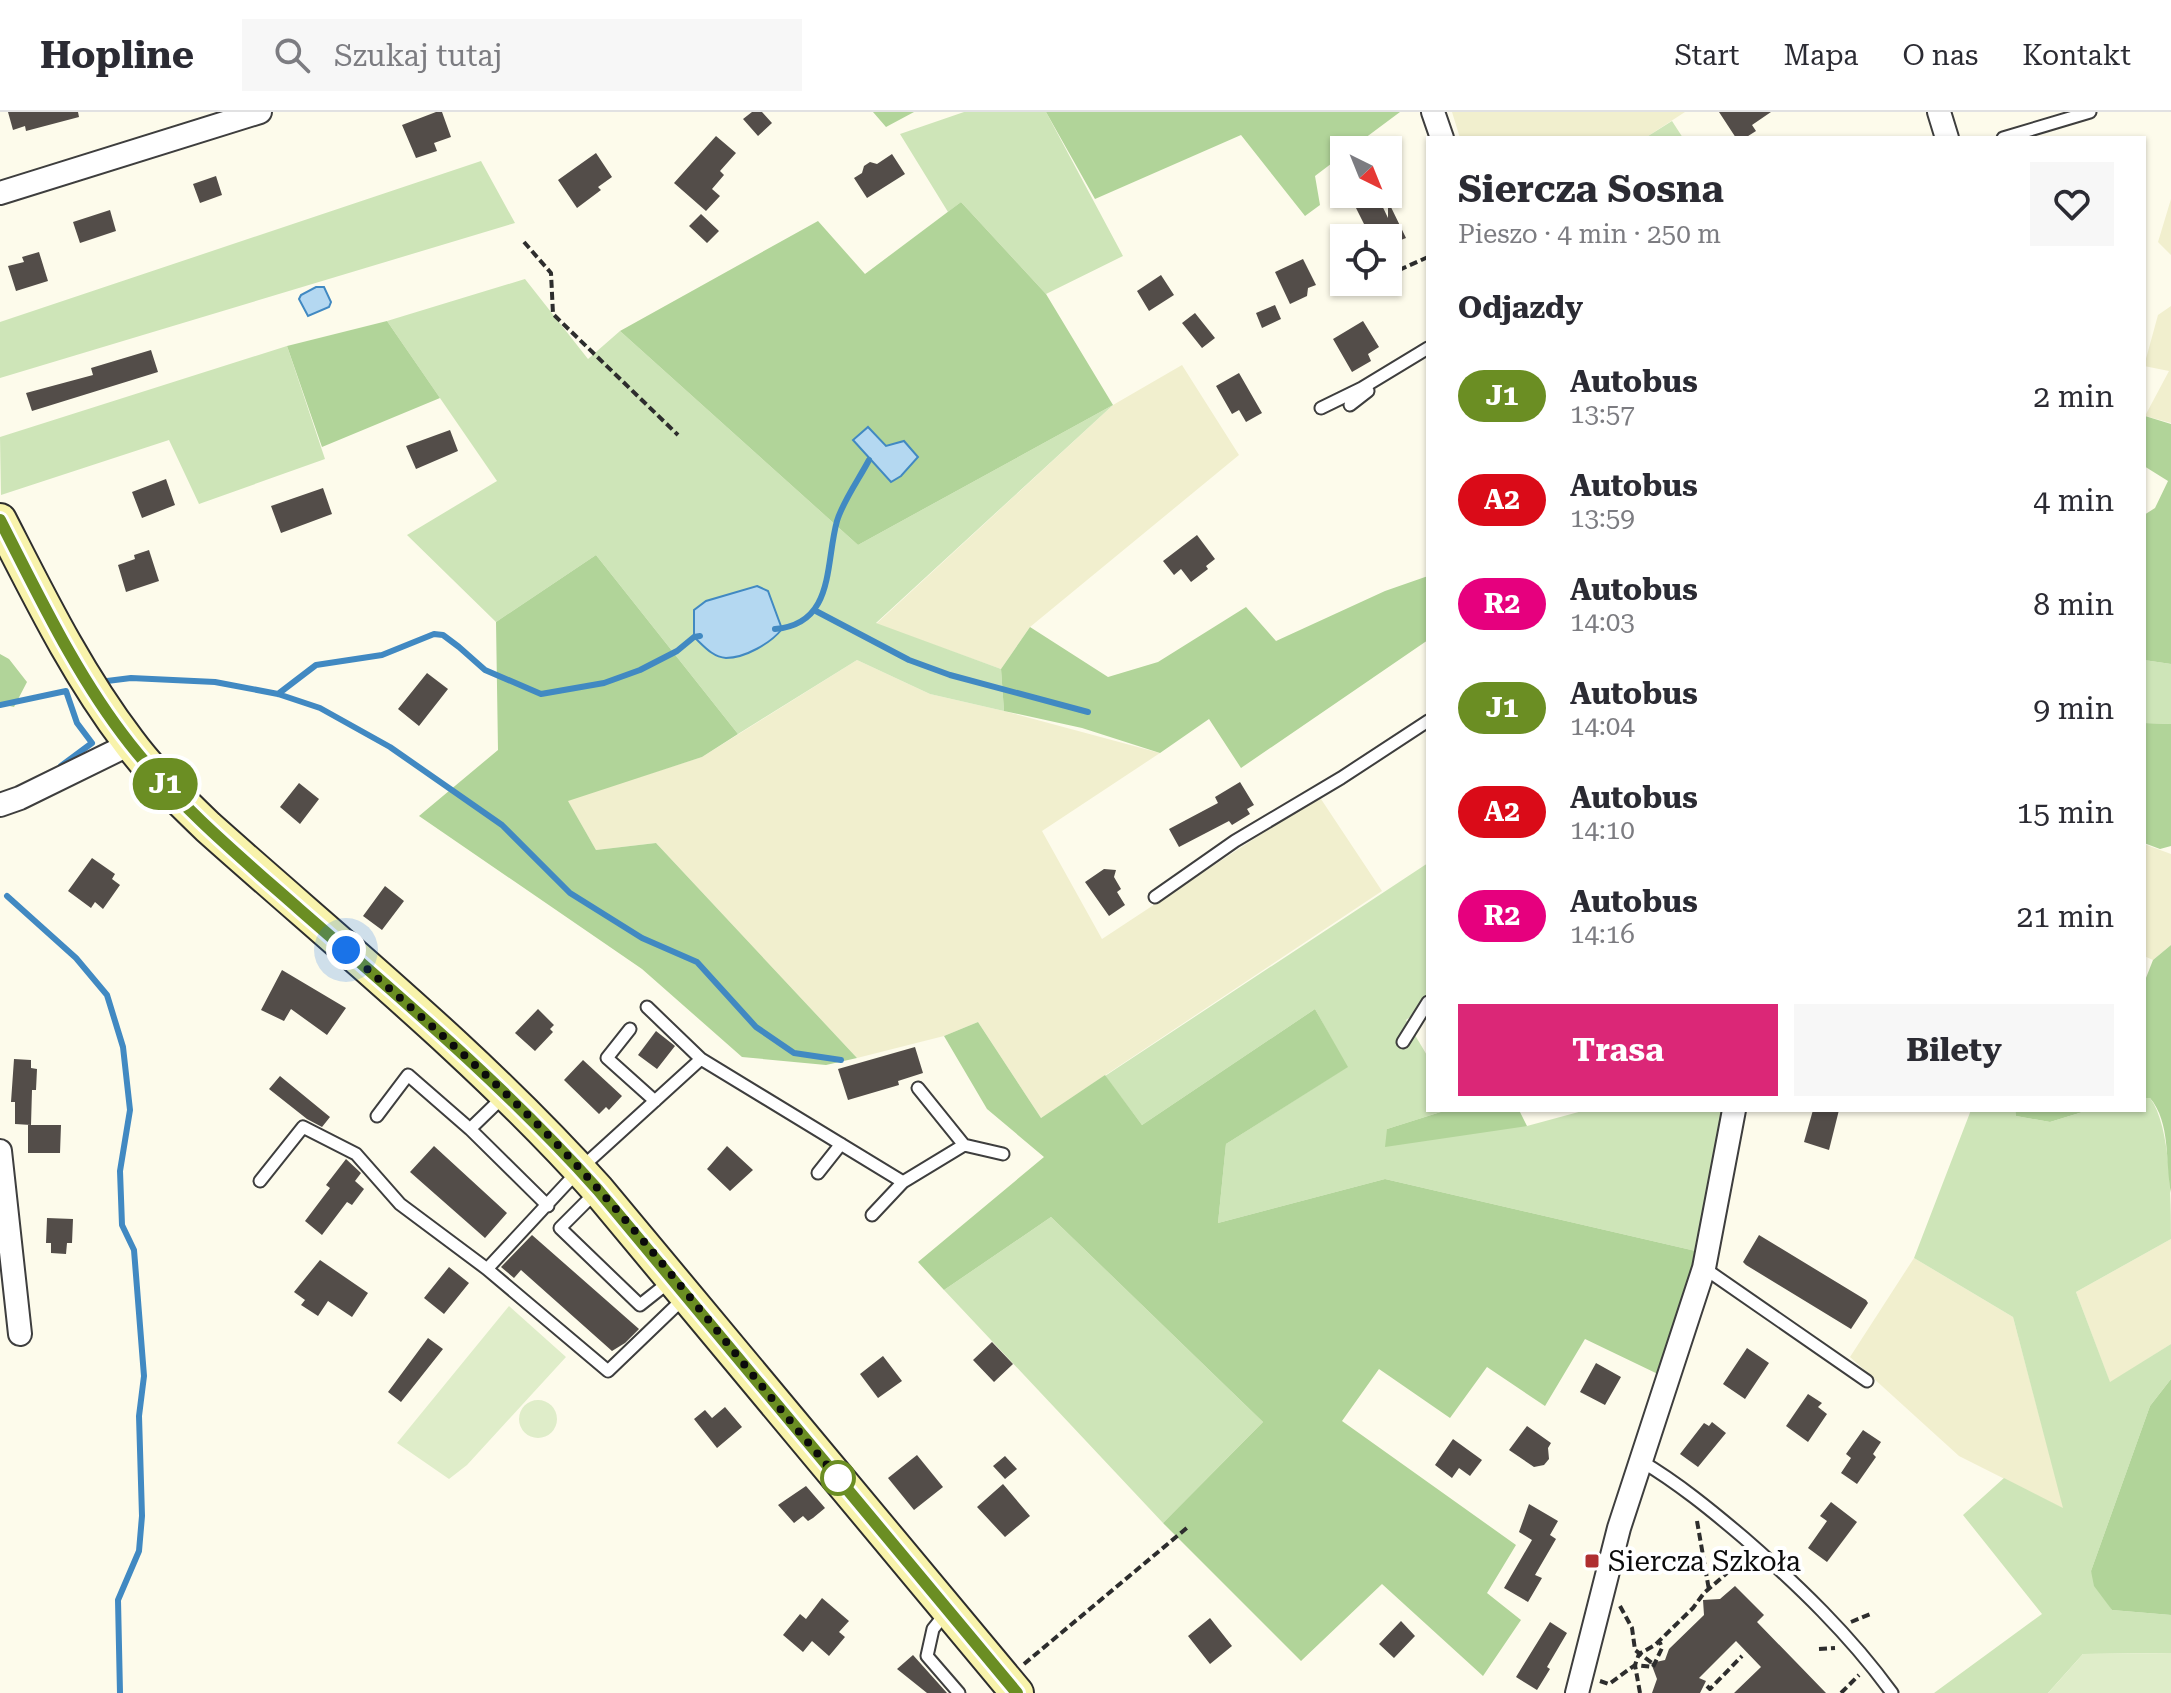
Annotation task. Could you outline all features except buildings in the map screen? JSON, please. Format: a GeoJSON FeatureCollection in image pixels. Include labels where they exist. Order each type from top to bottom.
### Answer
{"type":"FeatureCollection","features":[{"type":"Feature","properties":{"kind":"street"},"geometry":{"type":"LineString","coordinates":[[0,193],[260,112]]}},
{"type":"Feature","properties":{"kind":"street"},"geometry":{"type":"LineString","coordinates":[[1433,112],[1441,136]]}},
{"type":"Feature","properties":{"kind":"street"},"geometry":{"type":"LineString","coordinates":[[1939,112],[1946,136]]}},
{"type":"Feature","properties":{"kind":"street"},"geometry":{"type":"LineString","coordinates":[[0,520],[76,663],[130,744],[169,789],[506,1094],[589,1180],[1012,1686]]}},
{"type":"Feature","properties":{"kind":"street"},"geometry":{"type":"LineString","coordinates":[[0,805],[130,744]]}},
{"type":"Feature","properties":{"kind":"street"},"geometry":{"type":"LineString","coordinates":[[1577,1693],[1619,1528],[1704,1268],[1734,1112]]}},
{"type":"Feature","properties":{"kind":"street"},"geometry":{"type":"LineString","coordinates":[[0,1151],[20,1334]]}},
{"type":"Feature","properties":{"kind":"lane"},"geometry":{"type":"LineString","coordinates":[[2010,136],[2090,112]]}},
{"type":"Feature","properties":{"kind":"lane"},"geometry":{"type":"LineString","coordinates":[[1321,408],[1362,388],[1426,349]]}},
{"type":"Feature","properties":{"kind":"lane"},"geometry":{"type":"LineString","coordinates":[[1350,405],[1403,363]]}},
{"type":"Feature","properties":{"kind":"lane"},"geometry":{"type":"LineString","coordinates":[[1155,897],[1235,841],[1341,778],[1426,722]]}},
{"type":"Feature","properties":{"kind":"lane"},"geometry":{"type":"LineString","coordinates":[[1403,1042],[1426,1005]]}},
{"type":"Feature","properties":{"kind":"lane"},"geometry":{"type":"LineString","coordinates":[[647,1007],[701,1059],[903,1182]]}},
{"type":"Feature","properties":{"kind":"lane"},"geometry":{"type":"LineString","coordinates":[[630,1029],[607,1058],[655,1101]]}},
{"type":"Feature","properties":{"kind":"lane"},"geometry":{"type":"LineString","coordinates":[[680,1287],[640,1305],[560,1228],[589,1180],[655,1101],[701,1059]]}},
{"type":"Feature","properties":{"kind":"lane"},"geometry":{"type":"LineString","coordinates":[[377,1116],[408,1075],[470,1129],[548,1206]]}},
{"type":"Feature","properties":{"kind":"lane"},"geometry":{"type":"LineString","coordinates":[[918,1088],[964,1145],[1003,1154]]}},
{"type":"Feature","properties":{"kind":"lane"},"geometry":{"type":"LineString","coordinates":[[470,1129],[506,1094]]}},
{"type":"Feature","properties":{"kind":"lane"},"geometry":{"type":"LineString","coordinates":[[260,1181],[303,1127],[356,1154],[400,1204],[487,1269],[608,1371],[680,1287]]}},
{"type":"Feature","properties":{"kind":"lane"},"geometry":{"type":"LineString","coordinates":[[818,1173],[841,1144]]}},
{"type":"Feature","properties":{"kind":"lane"},"geometry":{"type":"LineString","coordinates":[[872,1215],[903,1182],[964,1145]]}},
{"type":"Feature","properties":{"kind":"lane"},"geometry":{"type":"LineString","coordinates":[[487,1269],[548,1206],[589,1180]]}},
{"type":"Feature","properties":{"kind":"lane"},"geometry":{"type":"LineString","coordinates":[[1704,1268],[1867,1381]]}},
{"type":"Feature","properties":{"kind":"lane"},"geometry":{"type":"LineString","coordinates":[[1641,1461],[1672,1480],[1789,1577],[1869,1660],[1892,1693]]}},
{"type":"Feature","properties":{"kind":"lane"},"geometry":{"type":"LineString","coordinates":[[948,1610],[933,1629],[927,1656],[959,1693]]}},
{"type":"Feature","properties":{"kind":"path"},"geometry":{"type":"LineString","coordinates":[[524,242],[551,273],[553,314],[678,435]]}},
{"type":"Feature","properties":{"kind":"path"},"geometry":{"type":"LineString","coordinates":[[1402,269],[1426,258]]}},
{"type":"Feature","properties":{"kind":"path"},"geometry":{"type":"LineString","coordinates":[[1697,1521],[1709,1591]]}},
{"type":"Feature","properties":{"kind":"path"},"geometry":{"type":"LineString","coordinates":[[1012,1686],[1188,1527]]}},
{"type":"Feature","properties":{"kind":"path"},"geometry":{"type":"LineString","coordinates":[[1640,1693],[1635,1665],[1639,1654],[1659,1640],[1741,1561]]}},
{"type":"Feature","properties":{"kind":"path"},"geometry":{"type":"LineString","coordinates":[[1619,1603],[1632,1628],[1635,1650],[1652,1663]]}},
{"type":"Feature","properties":{"kind":"path"},"geometry":{"type":"LineString","coordinates":[[1838,1628],[1873,1613]]}},
{"type":"Feature","properties":{"kind":"path"},"geometry":{"type":"LineString","coordinates":[[1609,1684],[1635,1665],[1653,1667],[1652,1663],[1662,1648],[1659,1640]]}},
{"type":"Feature","properties":{"kind":"path"},"geometry":{"type":"LineString","coordinates":[[1819,1649],[1834,1646],[1842,1656]]}},
{"type":"Feature","properties":{"kind":"path"},"geometry":{"type":"LineString","coordinates":[[1710,1690],[1742,1656]]}},
{"type":"Feature","properties":{"kind":"path"},"geometry":{"type":"LineString","coordinates":[[1841,1693],[1869,1660]]}},
{"type":"Feature","properties":{"kind":"path"},"geometry":{"type":"LineString","coordinates":[[1851,1665],[1859,1675]]}},
{"type":"Feature","properties":{"kind":"shaded area"},"geometry":{"type":"Polygon","coordinates":[[[1452,112],[1685,112],[1648,136],[1459,136],[1452,112]]]}},
{"type":"Feature","properties":{"kind":"shaded area"},"geometry":{"type":"Polygon","coordinates":[[[2171,199],[2171,255],[2158,242],[2171,199]]]}},
{"type":"Feature","properties":{"kind":"shaded area"},"geometry":{"type":"Polygon","coordinates":[[[2171,306],[2171,423],[2146,416],[2169,371],[2146,366],[2158,315],[2171,306]]]}},
{"type":"Feature","properties":{"kind":"shaded area"},"geometry":{"type":"Polygon","coordinates":[[[1182,365],[1239,455],[1030,627],[1001,669],[876,624],[1113,405],[1182,365]]]}},
{"type":"Feature","properties":{"kind":"shaded area"},"geometry":{"type":"Polygon","coordinates":[[[857,660],[930,694],[1160,753],[1042,831],[1102,939],[1319,796],[1382,891],[1041,1118],[978,1022],[944,1036],[857,1058],[656,843],[596,850],[567,800],[702,757],[857,660]]]}},
{"type":"Feature","properties":{"kind":"shaded area"},"geometry":{"type":"Polygon","coordinates":[[[2146,845],[2171,854],[2171,945],[2153,960],[2146,957],[2146,845]]]}},
{"type":"Feature","properties":{"kind":"shaded area"},"geometry":{"type":"Polygon","coordinates":[[[2171,1239],[2171,1344],[2110,1383],[2076,1292],[2171,1239]]]}},
{"type":"Feature","properties":{"kind":"shaded area"},"geometry":{"type":"Polygon","coordinates":[[[1914,1258],[2013,1317],[2064,1509],[1959,1456],[1850,1357],[1914,1258]]]}},
{"type":"Feature","properties":{"kind":"green space"},"geometry":{"type":"Polygon","coordinates":[[[873,112],[914,112],[886,127],[873,112]]]}},
{"type":"Feature","properties":{"kind":"green space"},"geometry":{"type":"Polygon","coordinates":[[[964,112],[1046,112],[1123,256],[1046,294],[961,202],[948,212],[900,134],[964,112]]]}},
{"type":"Feature","properties":{"kind":"green space"},"geometry":{"type":"Polygon","coordinates":[[[1046,112],[1400,112],[1368,136],[1330,136],[1330,165],[1315,176],[1320,205],[1305,216],[1241,135],[1095,199],[1046,112]]]}},
{"type":"Feature","properties":{"kind":"green space"},"geometry":{"type":"Polygon","coordinates":[[[1672,121],[1682,136],[1648,136],[1672,121]]]}},
{"type":"Feature","properties":{"kind":"green space"},"geometry":{"type":"Polygon","coordinates":[[[481,161],[515,223],[0,378],[0,322],[481,161]]]}},
{"type":"Feature","properties":{"kind":"green space"},"geometry":{"type":"Polygon","coordinates":[[[961,202],[1046,294],[1113,405],[858,545],[620,331],[818,221],[865,274],[961,202]]]}},
{"type":"Feature","properties":{"kind":"green space"},"geometry":{"type":"Polygon","coordinates":[[[525,279],[588,359],[620,331],[858,545],[1113,405],[876,623],[1001,669],[1004,711],[930,694],[857,660],[738,734],[596,555],[496,622],[407,535],[497,481],[387,321],[525,279]]]}},
{"type":"Feature","properties":{"kind":"green space"},"geometry":{"type":"Polygon","coordinates":[[[387,321],[440,398],[322,447],[287,346],[387,321]]]}},
{"type":"Feature","properties":{"kind":"green space"},"geometry":{"type":"Polygon","coordinates":[[[287,346],[325,459],[199,504],[169,440],[1,495],[0,437],[287,346]]]}},
{"type":"Feature","properties":{"kind":"green space"},"geometry":{"type":"Polygon","coordinates":[[[2146,416],[2171,424],[2171,664],[2146,660],[2146,514],[2155,508],[2168,481],[2146,467],[2146,416]]]}},
{"type":"Feature","properties":{"kind":"green space"},"geometry":{"type":"Polygon","coordinates":[[[596,555],[738,734],[702,757],[568,801],[596,850],[656,843],[857,1058],[826,1065],[742,1057],[642,969],[419,816],[498,750],[496,622],[596,555]]]}},
{"type":"Feature","properties":{"kind":"green space"},"geometry":{"type":"Polygon","coordinates":[[[1426,577],[1426,641],[1241,768],[1209,719],[1160,753],[1082,728],[1004,711],[1001,669],[1030,627],[1108,677],[1158,662],[1246,607],[1276,641],[1385,591],[1426,577]]]}},
{"type":"Feature","properties":{"kind":"green space"},"geometry":{"type":"Polygon","coordinates":[[[0,654],[9,659],[27,682],[14,707],[0,704],[0,654]]]}},
{"type":"Feature","properties":{"kind":"green space"},"geometry":{"type":"Polygon","coordinates":[[[2146,660],[2171,664],[2171,724],[2146,723],[2146,660]]]}},
{"type":"Feature","properties":{"kind":"green space"},"geometry":{"type":"Polygon","coordinates":[[[2146,723],[2171,724],[2171,846],[2160,849],[2146,844],[2146,723]]]}},
{"type":"Feature","properties":{"kind":"green space"},"geometry":{"type":"Polygon","coordinates":[[[1426,864],[1426,1006],[1406,1020],[1426,1054],[1426,1112],[1441,1112],[1387,1129],[1527,1126],[1579,1112],[1727,1112],[1700,1252],[1385,1179],[1218,1223],[1226,1144],[1347,1067],[1315,1009],[1142,1125],[1105,1076],[1426,864]]]}},
{"type":"Feature","properties":{"kind":"green space"},"geometry":{"type":"Polygon","coordinates":[[[2171,945],[2171,1193],[2161,1119],[2150,1098],[2146,1098],[2146,978],[2153,960],[2171,945]]]}},
{"type":"Feature","properties":{"kind":"green space"},"geometry":{"type":"Polygon","coordinates":[[[1315,1009],[1348,1067],[1226,1144],[1218,1223],[1385,1179],[1700,1252],[1662,1376],[1585,1339],[1545,1406],[1487,1367],[1450,1418],[1379,1369],[1342,1421],[1516,1545],[1487,1593],[1521,1620],[1483,1676],[1382,1584],[1301,1661],[1163,1523],[1263,1422],[1051,1217],[944,1290],[918,1262],[1044,1157],[987,1109],[944,1036],[978,1022],[1041,1118],[1105,1075],[1142,1125],[1315,1009]]]}},
{"type":"Feature","properties":{"kind":"green space"},"geometry":{"type":"Polygon","coordinates":[[[2146,1098],[2150,1098],[2162,1126],[2170,1185],[2171,1239],[2076,1292],[2110,1382],[2171,1344],[2171,1379],[2150,1406],[2091,1571],[2112,1610],[2171,1615],[2171,1653],[2083,1654],[2048,1693],[1934,1693],[2042,1614],[1963,1515],[2004,1478],[2063,1508],[2013,1317],[1914,1258],[1970,1112],[2015,1112],[2016,1116],[2050,1122],[2082,1112],[2146,1112],[2146,1098]]]}},
{"type":"Feature","properties":{"kind":"green space"},"geometry":{"type":"Polygon","coordinates":[[[1441,1112],[1520,1112],[1527,1126],[1385,1147],[1387,1129],[1441,1112]]]}},
{"type":"Feature","properties":{"kind":"green space"},"geometry":{"type":"Polygon","coordinates":[[[2015,1112],[2082,1112],[2050,1122],[2016,1116],[2015,1112]]]}},
{"type":"Feature","properties":{"kind":"green space"},"geometry":{"type":"Polygon","coordinates":[[[1051,1217],[1263,1422],[1163,1523],[944,1290],[1051,1217]]]}},
{"type":"Feature","properties":{"kind":"green space"},"geometry":{"type":"Polygon","coordinates":[[[509,1306],[566,1357],[467,1465],[449,1479],[397,1443],[509,1306]]]}},
{"type":"Feature","properties":{"kind":"green space"},"geometry":{"type":"Polygon","coordinates":[[[2171,1379],[2171,1615],[2112,1610],[2094,1586],[2091,1571],[2150,1406],[2171,1379]]]}},
{"type":"Feature","properties":{"kind":"green space"},"geometry":{"type":"Polygon","coordinates":[[[538,1400],[552,1405],[557,1419],[552,1433],[538,1438],[524,1433],[519,1419],[524,1405],[538,1400]]]}},
{"type":"Feature","properties":{"kind":"green space"},"geometry":{"type":"Polygon","coordinates":[[[2171,1653],[2171,1693],[2048,1693],[2083,1654],[2171,1653]]]}},
{"type":"Feature","properties":{"kind":"water"},"geometry":{"type":"Polygon","coordinates":[[[316,287],[324,287],[331,302],[329,307],[308,316],[299,299],[316,287]]]}},
{"type":"Feature","properties":{"kind":"water"},"geometry":{"type":"Polygon","coordinates":[[[868,427],[886,446],[904,441],[918,457],[891,482],[853,440],[868,427]]]}},
{"type":"Feature","properties":{"kind":"water"},"geometry":{"type":"Polygon","coordinates":[[[757,586],[768,591],[782,629],[771,639],[749,653],[726,658],[712,653],[694,637],[694,610],[706,601],[757,586]]]}},
{"type":"Feature","properties":{"kind":"waterway"},"geometry":{"type":"LineString","coordinates":[[775,629],[794,625],[808,616],[818,604],[828,573],[837,521],[869,460]]}},
{"type":"Feature","properties":{"kind":"waterway"},"geometry":{"type":"LineString","coordinates":[[814,610],[909,660],[950,675],[1088,712]]}},
{"type":"Feature","properties":{"kind":"waterway"},"geometry":{"type":"LineString","coordinates":[[278,694],[316,665],[382,655],[434,634],[443,635],[485,670],[541,694],[604,683],[640,670],[700,636]]}},
{"type":"Feature","properties":{"kind":"waterway"},"geometry":{"type":"LineString","coordinates":[[107,681],[131,678],[215,682],[278,694],[320,708],[390,747],[502,825],[570,893],[642,938],[697,962],[756,1027],[794,1053],[841,1060]]}},
{"type":"Feature","properties":{"kind":"waterway"},"geometry":{"type":"LineString","coordinates":[[0,705],[66,691],[77,723],[92,743],[61,766]]}},
{"type":"Feature","properties":{"kind":"waterway"},"geometry":{"type":"LineString","coordinates":[[7,896],[76,958],[107,995],[123,1047],[130,1110],[120,1171],[122,1225],[134,1250],[144,1376],[139,1416],[142,1516],[139,1551],[118,1600],[120,1693]]}},
{"type":"Feature","properties":{"kind":"bus line","name":"J1"},"geometry":{"type":"LineString","coordinates":[[0,520],[76,663],[130,744],[149,766],[208,827],[485,1074],[548,1135],[598,1190],[1017,1693]]}},
{"type":"Feature","properties":{"kind":"place","name":"Siercza Szkoła"},"geometry":{"type":"Point","coordinates":[1592,1561]}},
{"type":"Feature","properties":{"kind":"route"},"geometry":{"type":"LineString","coordinates":[[346,950],[485,1074],[548,1135],[598,1190],[838,1478]]}}]}
